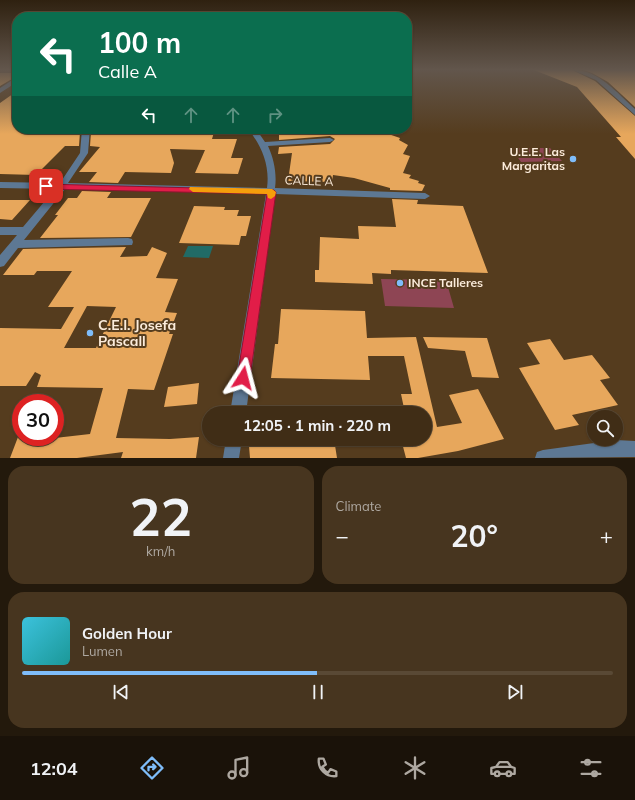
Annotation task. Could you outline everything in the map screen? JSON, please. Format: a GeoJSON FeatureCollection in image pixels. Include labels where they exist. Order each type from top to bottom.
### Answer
{"type":"FeatureCollection","features":[{"type":"Feature","properties":{"kind":"street"},"geometry":{"type":"LineString","coordinates":[[611,91],[635,113]]}},
{"type":"Feature","properties":{"kind":"street"},"geometry":{"type":"LineString","coordinates":[[0,263],[62,186],[84,153],[86,134]]}},
{"type":"Feature","properties":{"kind":"street"},"geometry":{"type":"LineString","coordinates":[[239,406],[272,192],[272,175],[268,157],[263,144],[256,134]]}},
{"type":"Feature","properties":{"kind":"street"},"geometry":{"type":"LineString","coordinates":[[263,144],[330,140]]}},
{"type":"Feature","properties":{"kind":"street","name":"CALLE A"},"geometry":{"type":"LineString","coordinates":[[0,185],[425,196]]}},
{"type":"Feature","properties":{"kind":"street"},"geometry":{"type":"LineString","coordinates":[[0,231],[26,231]]}},
{"type":"Feature","properties":{"kind":"street"},"geometry":{"type":"LineString","coordinates":[[15,244],[128,242]]}},
{"type":"Feature","properties":{"kind":"street"},"geometry":{"type":"LineString","coordinates":[[231,458],[233,446]]}},
{"type":"Feature","properties":{"kind":"street"},"geometry":{"type":"LineString","coordinates":[[543,458],[616,448],[635,449]]}},
{"type":"Feature","properties":{"kind":"shaded area"},"geometry":{"type":"Polygon","coordinates":[[[511,148],[550,148],[562,161],[521,162],[511,148]]]}},
{"type":"Feature","properties":{"kind":"shaded area"},"geometry":{"type":"Polygon","coordinates":[[[381,279],[446,280],[454,308],[385,306],[381,279]]]}},
{"type":"Feature","properties":{"kind":"water"},"geometry":{"type":"Polygon","coordinates":[[[188,246],[213,246],[209,258],[183,257],[188,246]]]}},
{"type":"Feature","properties":{"kind":"building"},"geometry":{"type":"Polygon","coordinates":[[[581,91],[607,91],[635,116],[635,159],[616,137],[621,137],[581,91]]]}},
{"type":"Feature","properties":{"kind":"building"},"geometry":{"type":"Polygon","coordinates":[[[618,91],[635,91],[635,107],[618,91]]]}},
{"type":"Feature","properties":{"kind":"building"},"geometry":{"type":"Polygon","coordinates":[[[12,95],[12,134],[80,134],[79,146],[65,146],[36,175],[0,174],[0,103],[12,95]]]}},
{"type":"Feature","properties":{"kind":"building"},"geometry":{"type":"Polygon","coordinates":[[[91,134],[214,134],[212,139],[237,139],[231,158],[243,158],[238,174],[195,173],[205,150],[170,149],[174,163],[171,173],[125,172],[118,183],[89,182],[97,172],[79,172],[100,147],[90,146],[91,134]]]}},
{"type":"Feature","properties":{"kind":"building"},"geometry":{"type":"Polygon","coordinates":[[[279,134],[388,134],[400,138],[399,140],[408,145],[403,154],[410,156],[403,173],[411,175],[409,178],[419,181],[418,183],[425,185],[422,191],[390,190],[390,188],[354,178],[333,175],[332,182],[288,181],[292,153],[278,154],[279,147],[330,144],[335,139],[330,136],[279,140],[279,134]]]}},
{"type":"Feature","properties":{"kind":"building"},"geometry":{"type":"Polygon","coordinates":[[[82,191],[111,192],[107,198],[151,198],[131,237],[40,238],[58,215],[55,215],[68,198],[77,198],[82,191]]]}},
{"type":"Feature","properties":{"kind":"building"},"geometry":{"type":"Polygon","coordinates":[[[392,199],[418,200],[417,204],[463,206],[488,273],[391,270],[391,274],[372,273],[373,284],[315,282],[315,270],[319,270],[320,237],[359,239],[358,226],[396,227],[392,199]]]}},
{"type":"Feature","properties":{"kind":"building"},"geometry":{"type":"Polygon","coordinates":[[[0,200],[30,200],[12,220],[0,219],[0,200]]]}},
{"type":"Feature","properties":{"kind":"building"},"geometry":{"type":"Polygon","coordinates":[[[194,206],[225,207],[224,210],[239,210],[237,216],[251,216],[246,236],[241,236],[239,245],[179,243],[194,206]]]}},
{"type":"Feature","properties":{"kind":"building","name":"C.E.I. Josefa Pascall"},"geometry":{"type":"Polygon","coordinates":[[[126,247],[120,257],[147,256],[152,247],[167,253],[156,278],[178,279],[165,312],[177,313],[169,334],[173,334],[154,390],[128,389],[116,438],[170,439],[199,437],[196,458],[121,458],[123,452],[77,458],[10,458],[15,446],[64,446],[64,437],[90,434],[103,388],[37,387],[41,375],[35,372],[26,386],[0,386],[0,328],[61,329],[74,307],[48,307],[72,271],[37,271],[34,275],[3,275],[23,249],[126,247]],[[87,306],[64,348],[96,348],[116,307],[87,306]]]}},
{"type":"Feature","properties":{"kind":"building"},"geometry":{"type":"Polygon","coordinates":[[[281,309],[365,311],[367,338],[416,337],[437,427],[462,423],[449,395],[478,389],[504,439],[458,451],[418,458],[406,458],[403,446],[432,446],[432,406],[404,406],[401,394],[412,394],[404,356],[368,356],[370,380],[271,378],[275,344],[278,344],[281,309]]]}},
{"type":"Feature","properties":{"kind":"building"},"geometry":{"type":"Polygon","coordinates":[[[423,337],[487,338],[499,378],[472,377],[465,351],[428,348],[423,337]]]}},
{"type":"Feature","properties":{"kind":"building"},"geometry":{"type":"Polygon","coordinates":[[[550,339],[564,360],[592,355],[610,378],[600,380],[618,405],[595,410],[587,410],[587,412],[572,415],[579,425],[555,430],[519,368],[540,364],[527,343],[550,339]]]}},
{"type":"Feature","properties":{"kind":"building"},"geometry":{"type":"Polygon","coordinates":[[[199,383],[197,404],[164,407],[168,387],[199,383]]]}},
{"type":"Feature","properties":{"kind":"building"},"geometry":{"type":"Polygon","coordinates":[[[249,446],[335,446],[337,458],[250,458],[249,446]]]}},
{"type":"Feature","properties":{"kind":"slow traffic"},"geometry":{"type":"LineString","coordinates":[[193,189],[272,192],[271,196]]}},
{"type":"Feature","properties":{"kind":"place","name":"U.E.E. Las Margaritas"},"geometry":{"type":"Point","coordinates":[573,159]}},
{"type":"Feature","properties":{"kind":"place","name":"INCE Talleres"},"geometry":{"type":"Point","coordinates":[400,283]}},
{"type":"Feature","properties":{"kind":"place","name":"C.E.I. Josefa Pascall"},"geometry":{"type":"Point","coordinates":[90,333]}},
{"type":"Feature","properties":{"kind":"route"},"geometry":{"type":"LineString","coordinates":[[46,186],[138,187],[272,192],[243,378]]}}]}
